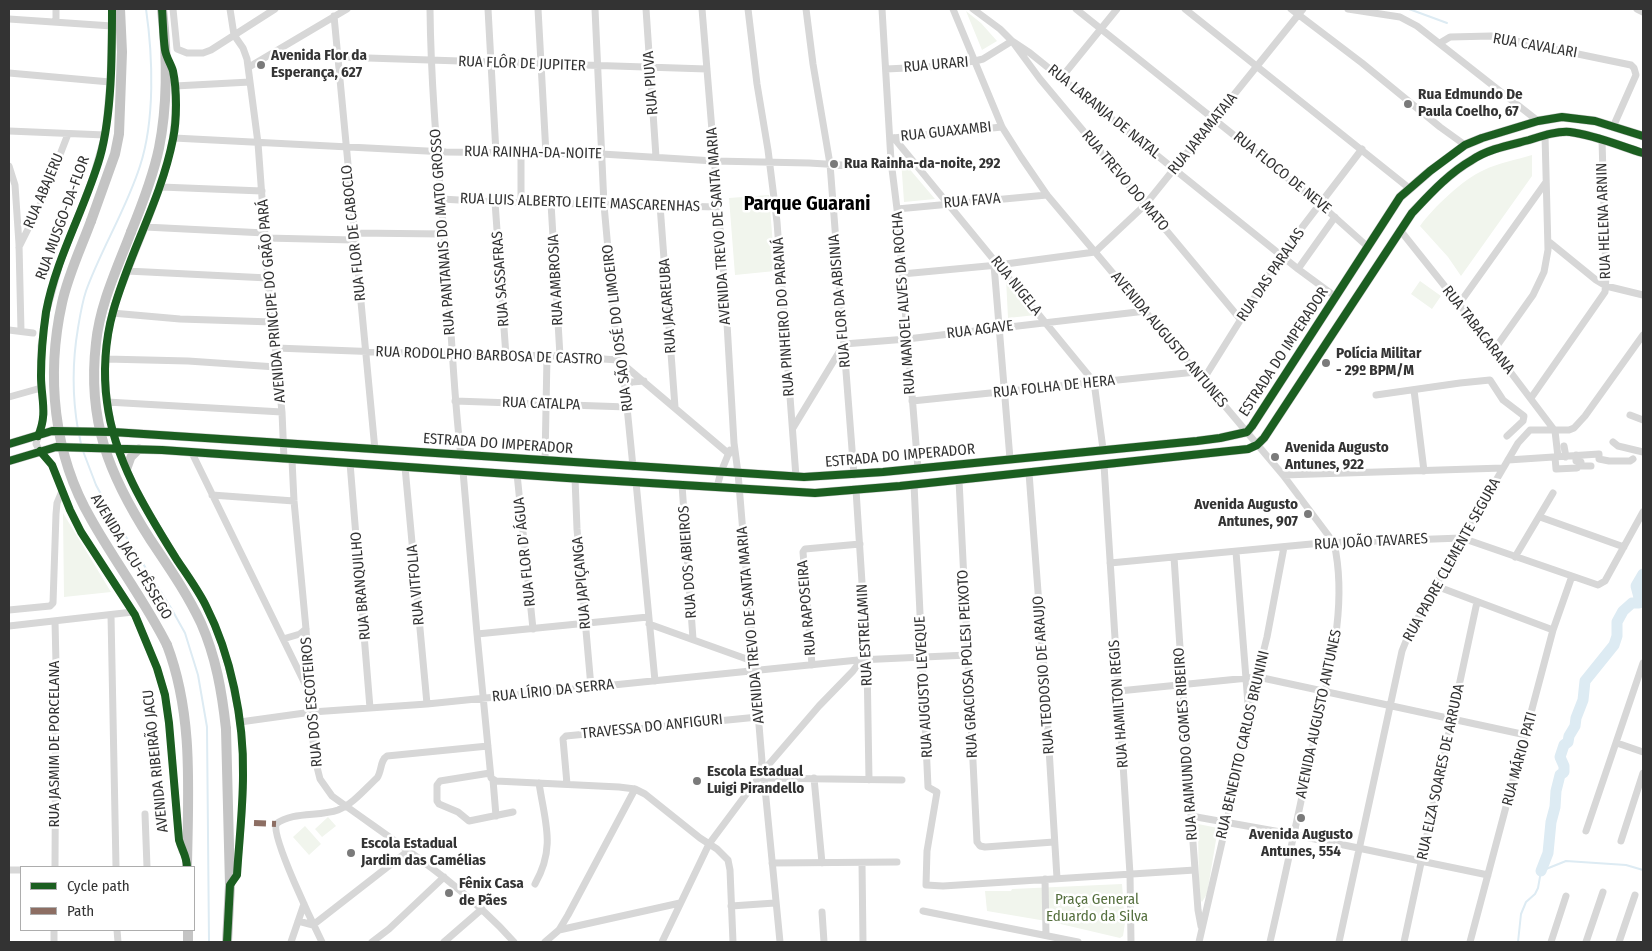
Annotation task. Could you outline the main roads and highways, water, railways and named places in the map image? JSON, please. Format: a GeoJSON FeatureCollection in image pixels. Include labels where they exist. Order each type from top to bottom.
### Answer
{"type":"FeatureCollection","features":[{"type":"Feature","properties":{"kind":"highway","name":"AVENIDA JACU-PÊSSEGO"},"geometry":{"type":"LineString","coordinates":[[120,9],[122,52],[119,134],[115,154],[68,280],[62,302],[54,360],[55,406],[58,428],[70,473],[82,503],[103,540],[147,608],[176,669],[186,722],[187,862]]}},
{"type":"Feature","properties":{"kind":"highway","name":"AVENIDA JACU-PÊSSEGO"},"geometry":{"type":"LineString","coordinates":[[162,9],[165,51],[164,105],[159,148],[131,232],[112,280],[99,323],[94,362],[94,391],[97,415],[109,464],[122,491],[200,622],[219,678],[226,729],[230,885],[227,942]]}},
{"type":"Feature","properties":{"kind":"main road","name":"ESTRADA DO IMPERADOR"},"geometry":{"type":"LineString","coordinates":[[9,444],[52,431],[113,432],[796,477],[854,475],[1220,438],[1247,432],[1400,197],[1430,170],[1465,145],[1538,121],[1562,117],[1595,121],[1643,136]]}},
{"type":"Feature","properties":{"kind":"main road","name":"ESTRADA DO IMPERADOR"},"geometry":{"type":"LineString","coordinates":[[9,461],[56,447],[97,448],[192,452],[816,493],[1030,473],[1239,450],[1258,445],[1412,213],[1426,198],[1472,159],[1546,135],[1572,132],[1643,153]]}},
{"type":"Feature","properties":{"kind":"main road"},"geometry":{"type":"LineString","coordinates":[[1292,365],[1310,366]]}},
{"type":"Feature","properties":{"kind":"main road"},"geometry":{"type":"LineString","coordinates":[[127,468],[131,457],[140,450],[153,446],[203,448],[207,444],[208,438]]}},
{"type":"Feature","properties":{"kind":"main road"},"geometry":{"type":"LineString","coordinates":[[721,488],[738,473]]}},
{"type":"Feature","properties":{"kind":"waterway"},"geometry":{"type":"LineString","coordinates":[[78,430],[74,392],[74,366],[82,305],[92,275],[134,182],[145,148],[151,88],[150,47],[146,9]]}},
{"type":"Feature","properties":{"kind":"waterway"},"geometry":{"type":"LineString","coordinates":[[1409,9],[1447,23]]}},
{"type":"Feature","properties":{"kind":"waterway"},"geometry":{"type":"LineString","coordinates":[[79,434],[81,444]]}},
{"type":"Feature","properties":{"kind":"waterway"},"geometry":{"type":"LineString","coordinates":[[83,451],[96,485],[111,513],[185,633],[198,675],[207,727],[209,942]]}},
{"type":"Feature","properties":{"kind":"waterway"},"geometry":{"type":"LineString","coordinates":[[1541,871],[1548,853],[1556,791],[1560,775],[1564,772],[1564,766],[1560,757],[1564,745],[1568,742],[1575,726],[1583,700],[1585,681],[1614,645],[1617,636],[1617,622],[1623,611],[1632,603],[1639,603],[1636,586],[1643,574]]}},
{"type":"Feature","properties":{"kind":"waterway"},"geometry":{"type":"LineString","coordinates":[[1518,942],[1521,914],[1526,902],[1535,894],[1538,888],[1541,871],[1566,861],[1626,865],[1643,870]]}},
{"type":"Feature","properties":{"kind":"place","name":"Avenida Flor da Esperança, 627"},"geometry":{"type":"Point","coordinates":[261,65]}},
{"type":"Feature","properties":{"kind":"place","name":"Rua Edmundo De Paula Coelho, 67"},"geometry":{"type":"Point","coordinates":[1408,104]}},
{"type":"Feature","properties":{"kind":"place","name":"Rua Rainha-da-noite, 292"},"geometry":{"type":"Point","coordinates":[834,164]}},
{"type":"Feature","properties":{"kind":"place","name":"Polícia Militar - 29º BPM/M"},"geometry":{"type":"Point","coordinates":[1326,363]}},
{"type":"Feature","properties":{"kind":"place","name":"Avenida Augusto Antunes, 922"},"geometry":{"type":"Point","coordinates":[1275,457]}},
{"type":"Feature","properties":{"kind":"place","name":"Avenida Augusto Antunes, 907"},"geometry":{"type":"Point","coordinates":[1308,514]}},
{"type":"Feature","properties":{"kind":"place","name":"Escola Estadual Luigi Pirandello"},"geometry":{"type":"Point","coordinates":[697,781]}},
{"type":"Feature","properties":{"kind":"place","name":"Avenida Augusto Antunes, 554"},"geometry":{"type":"Point","coordinates":[1301,818]}},
{"type":"Feature","properties":{"kind":"place","name":"Escola Estadual Jardim das Camélias"},"geometry":{"type":"Point","coordinates":[351,853]}},
{"type":"Feature","properties":{"kind":"place","name":"Fênix Casa de Pães"},"geometry":{"type":"Point","coordinates":[449,893]}},
{"type":"Feature","properties":{"kind":"district","name":"Parque Guarani"},"geometry":{"type":"Point","coordinates":[807,204]}},
{"type":"Feature","properties":{"kind":"park label","name":"Praça General Eduardo da Silva"},"geometry":{"type":"Point","coordinates":[1097,908]}}]}
